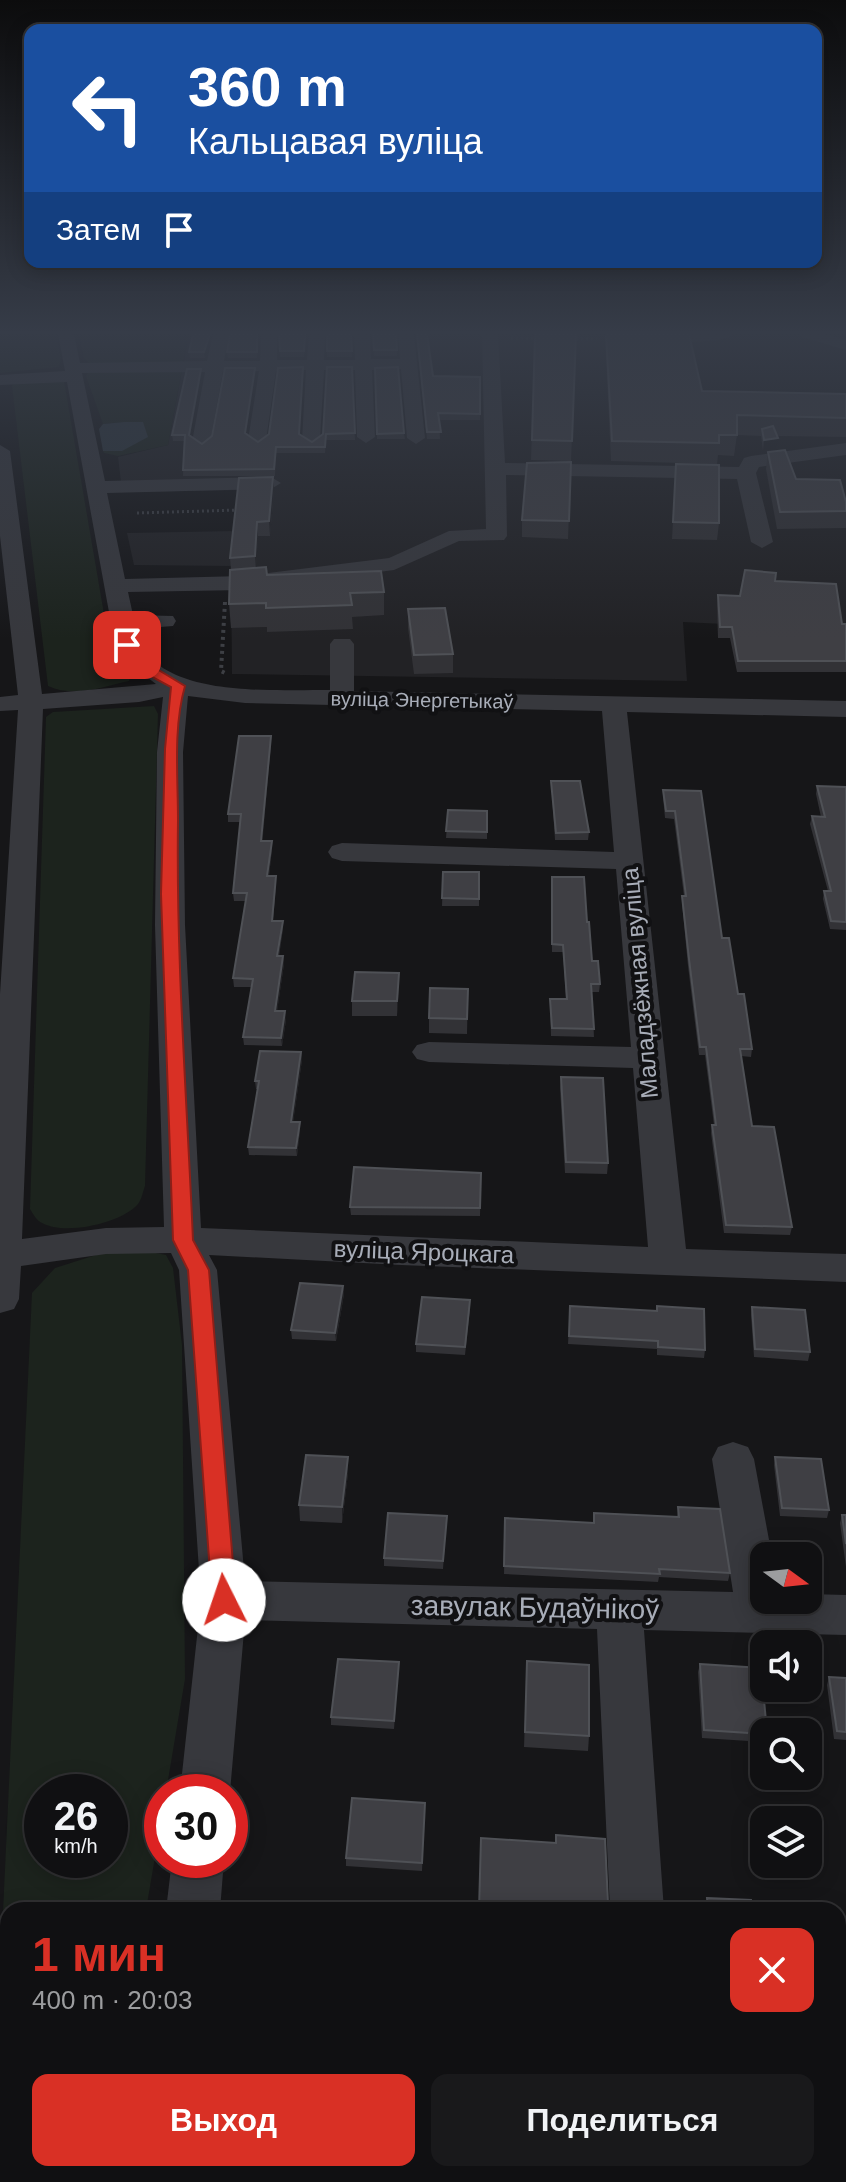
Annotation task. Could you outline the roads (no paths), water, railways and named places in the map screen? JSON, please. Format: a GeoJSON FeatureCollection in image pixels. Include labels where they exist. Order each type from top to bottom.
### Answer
{"type":"FeatureCollection","features":[{"type":"Feature","properties":{"kind":"street"},"geometry":{"type":"LineString","coordinates":[[86,436],[127,645],[160,678],[178,686],[174,701],[169,894],[183,1240],[198,1270],[224,1600],[207,1774]]}},
{"type":"Feature","properties":{"kind":"street"},"geometry":{"type":"LineString","coordinates":[[201,442],[202,436]]}},
{"type":"Feature","properties":{"kind":"street"},"geometry":{"type":"LineString","coordinates":[[257,440],[258,436]]}},
{"type":"Feature","properties":{"kind":"street"},"geometry":{"type":"LineString","coordinates":[[311,436],[311,440]]}},
{"type":"Feature","properties":{"kind":"street"},"geometry":{"type":"LineString","coordinates":[[115,586],[243,583],[394,564],[456,535],[497,536],[495,436]]}},
{"type":"Feature","properties":{"kind":"street"},"geometry":{"type":"LineString","coordinates":[[762,542],[746,473],[751,462],[846,449]]}},
{"type":"Feature","properties":{"kind":"street"},"geometry":{"type":"LineString","coordinates":[[0,459],[7,567],[31,702],[11,874],[4,1092],[4,1255],[0,1299]]}},
{"type":"Feature","properties":{"kind":"street"},"geometry":{"type":"LineString","coordinates":[[496,469],[746,473]]}},
{"type":"Feature","properties":{"kind":"street"},"geometry":{"type":"LineString","coordinates":[[97,494],[271,483]]}},
{"type":"Feature","properties":{"kind":"street"},"geometry":{"type":"LineString","coordinates":[[97,494],[216,498]]}},
{"type":"Feature","properties":{"kind":"street"},"geometry":{"type":"LineString","coordinates":[[122,622],[165,621]]}},
{"type":"Feature","properties":{"kind":"street"},"geometry":{"type":"LineString","coordinates":[[342,644],[342,698]]}},
{"type":"Feature","properties":{"kind":"street","name":"вуліца Энергетыкаў"},"geometry":{"type":"LineString","coordinates":[[0,704],[139,695],[178,686],[212,695],[846,709]]}},
{"type":"Feature","properties":{"kind":"street","name":"Маладзёжная вуліца"},"geometry":{"type":"LineString","coordinates":[[614,704],[668,1262]]}},
{"type":"Feature","properties":{"kind":"street"},"geometry":{"type":"LineString","coordinates":[[342,852],[629,861]]}},
{"type":"Feature","properties":{"kind":"street"},"geometry":{"type":"LineString","coordinates":[[429,1052],[646,1058]]}},
{"type":"Feature","properties":{"kind":"street","name":"вуліца Яроцкага"},"geometry":{"type":"LineString","coordinates":[[4,1255],[106,1241],[183,1240],[846,1268]]}},
{"type":"Feature","properties":{"kind":"street"},"geometry":{"type":"LineString","coordinates":[[733,1459],[750,1556]]}},
{"type":"Feature","properties":{"kind":"street","name":"завулак Будаўнікоў"},"geometry":{"type":"LineString","coordinates":[[224,1600],[750,1613]]}},
{"type":"Feature","properties":{"kind":"street"},"geometry":{"type":"LineString","coordinates":[[619,1608],[637,1902]]}},
{"type":"Feature","properties":{"kind":"street","name":"завулак Будаўнікоў"},"geometry":{"type":"LineString","coordinates":[[803,1614],[846,1615]]}},
{"type":"Feature","properties":{"kind":"street"},"geometry":{"type":"LineString","coordinates":[[194,1902],[196,1878]]}}]}
